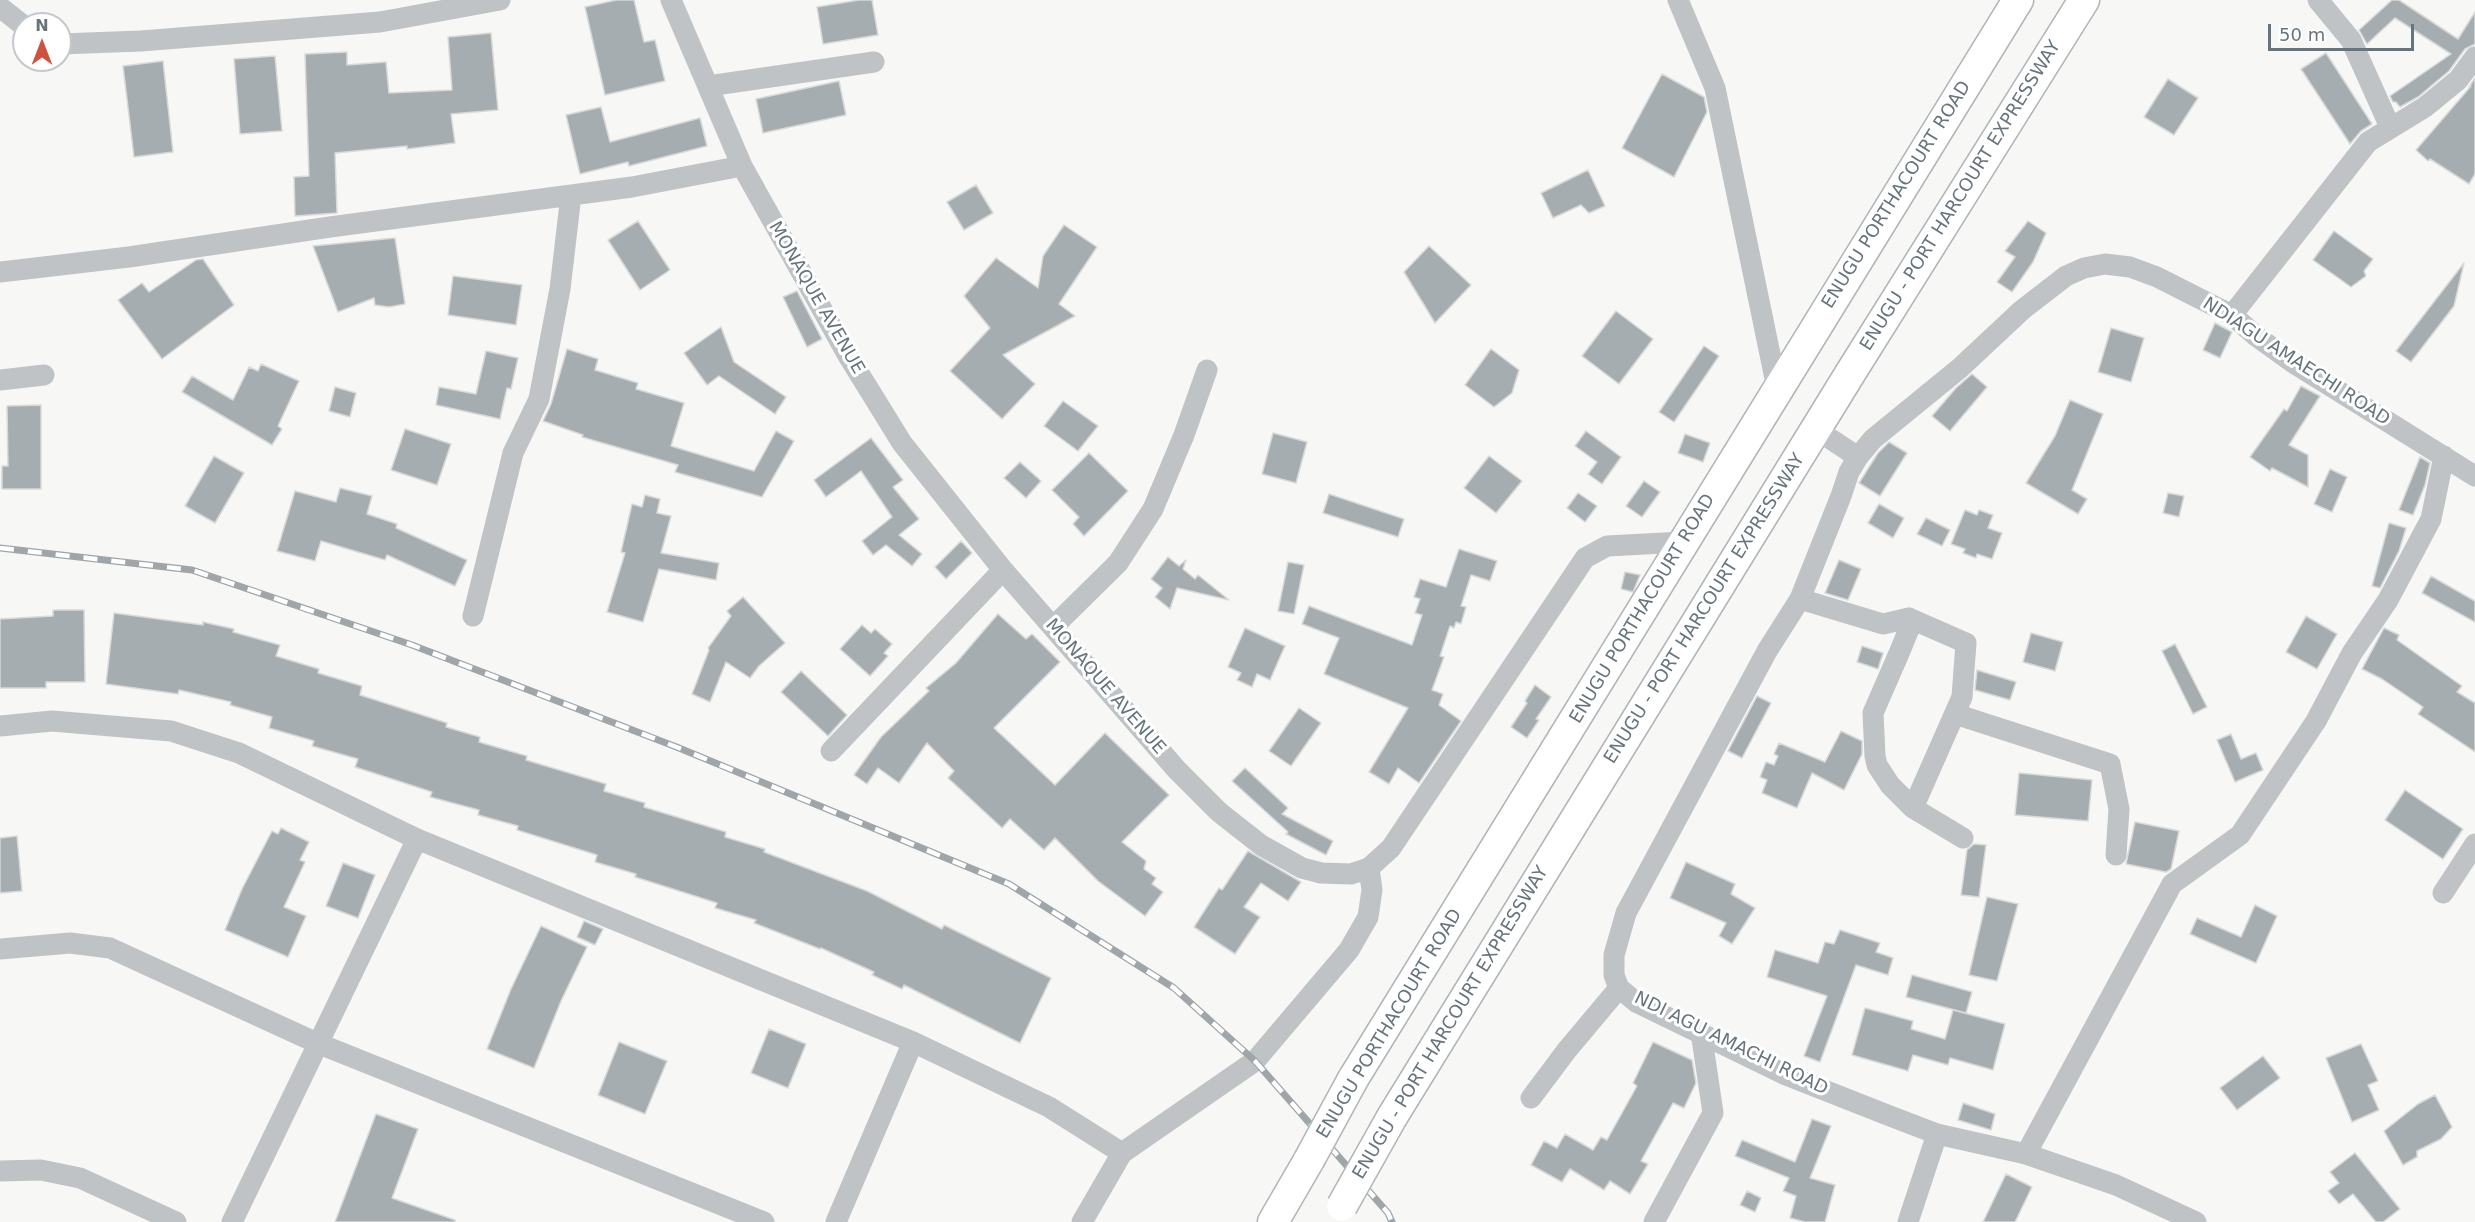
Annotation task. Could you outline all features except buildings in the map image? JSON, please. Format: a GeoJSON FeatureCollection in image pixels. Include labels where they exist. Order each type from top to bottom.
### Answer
{"type":"FeatureCollection","features":[{"type":"Feature","properties":{"kind":"highway","name":"ENUGU PORTHACOURT ROAD"},"geometry":{"type":"LineString","coordinates":[[1273,1222],[1353,1079],[2018,0]]}},
{"type":"Feature","properties":{"kind":"highway","name":"ENUGU - PORT HARCOURT EXPRESSWAY"},"geometry":{"type":"LineString","coordinates":[[1338,1214],[1392,1117],[1817,427],[2084,0]]}},
{"type":"Feature","properties":{"kind":"street"},"geometry":{"type":"LineString","coordinates":[[72,44],[141,41],[380,22],[500,0]]}},
{"type":"Feature","properties":{"kind":"street","name":"MONAQUE AVENUE"},"geometry":{"type":"LineString","coordinates":[[671,0],[742,166],[847,354],[902,443],[1003,570],[1178,770],[1219,812],[1261,845],[1302,868],[1321,873],[1351,874],[1369,868]]}},
{"type":"Feature","properties":{"kind":"street"},"geometry":{"type":"LineString","coordinates":[[1678,0],[1715,88],[1777,388]]}},
{"type":"Feature","properties":{"kind":"street"},"geometry":{"type":"LineString","coordinates":[[2319,0],[2351,40],[2390,127]]}},
{"type":"Feature","properties":{"kind":"street"},"geometry":{"type":"LineString","coordinates":[[0,7],[12,16]]}},
{"type":"Feature","properties":{"kind":"street"},"geometry":{"type":"LineString","coordinates":[[2232,315],[2368,142],[2425,107],[2458,80],[2475,57]]}},
{"type":"Feature","properties":{"kind":"street"},"geometry":{"type":"LineString","coordinates":[[708,86],[874,62]]}},
{"type":"Feature","properties":{"kind":"street"},"geometry":{"type":"LineString","coordinates":[[0,272],[129,257],[330,227],[632,187],[742,166]]}},
{"type":"Feature","properties":{"kind":"street"},"geometry":{"type":"LineString","coordinates":[[473,616],[513,453],[539,399],[560,289],[571,195]]}},
{"type":"Feature","properties":{"kind":"street","name":"NDIAGU AMAECHI ROAD"},"geometry":{"type":"LineString","coordinates":[[1857,457],[1873,439],[1960,368],[2022,310],[2066,276],[2084,268],[2105,264],[2130,267],[2157,277],[2232,315],[2292,362],[2475,476]]}},
{"type":"Feature","properties":{"kind":"street"},"geometry":{"type":"LineString","coordinates":[[1053,627],[1118,564],[1153,509],[1184,435],[1207,370]]}},
{"type":"Feature","properties":{"kind":"street"},"geometry":{"type":"LineString","coordinates":[[0,380],[44,375]]}},
{"type":"Feature","properties":{"kind":"street"},"geometry":{"type":"LineString","coordinates":[[1817,427],[1857,457]]}},
{"type":"Feature","properties":{"kind":"street"},"geometry":{"type":"LineString","coordinates":[[2026,1154],[2172,884],[2240,835],[2316,721],[2352,653],[2388,600],[2431,519],[2444,456]]}},
{"type":"Feature","properties":{"kind":"street","name":"NDI AGU AMACHI ROAD"},"geometry":{"type":"LineString","coordinates":[[1857,457],[1848,472],[1841,496],[1800,599],[1767,651],[1626,913],[1614,955],[1614,975],[1618,988],[1636,1002],[1786,1075],[1937,1134],[2026,1154],[2116,1185],[2196,1222]]}},
{"type":"Feature","properties":{"kind":"street"},"geometry":{"type":"LineString","coordinates":[[1082,1222],[1122,1153],[1255,1060],[1349,950],[1368,917],[1372,890],[1369,868],[1391,848],[1585,558],[1607,546],[1683,542]]}},
{"type":"Feature","properties":{"kind":"street"},"geometry":{"type":"LineString","coordinates":[[831,751],[1003,570]]}},
{"type":"Feature","properties":{"kind":"street"},"geometry":{"type":"LineString","coordinates":[[1800,599],[1882,624],[1910,618],[1966,643],[1962,697],[1913,808]]}},
{"type":"Feature","properties":{"kind":"street"},"geometry":{"type":"LineString","coordinates":[[1910,618],[1911,624],[1874,709],[1877,765],[1890,785],[1913,808],[1963,838]]}},
{"type":"Feature","properties":{"kind":"street"},"geometry":{"type":"LineString","coordinates":[[1955,714],[2110,764],[2119,809],[2116,855]]}},
{"type":"Feature","properties":{"kind":"street"},"geometry":{"type":"LineString","coordinates":[[0,726],[52,721],[171,730],[239,753],[417,839],[913,1042],[1049,1107],[1122,1153]]}},
{"type":"Feature","properties":{"kind":"street"},"geometry":{"type":"LineString","coordinates":[[232,1222],[417,839]]}},
{"type":"Feature","properties":{"kind":"street"},"geometry":{"type":"LineString","coordinates":[[2443,893],[2475,844]]}},
{"type":"Feature","properties":{"kind":"street"},"geometry":{"type":"LineString","coordinates":[[0,949],[70,942],[110,948],[317,1042],[764,1222]]}},
{"type":"Feature","properties":{"kind":"street"},"geometry":{"type":"LineString","coordinates":[[1531,1098],[1618,988]]}},
{"type":"Feature","properties":{"kind":"street"},"geometry":{"type":"LineString","coordinates":[[1654,1222],[1713,1113],[1701,1032]]}},
{"type":"Feature","properties":{"kind":"street"},"geometry":{"type":"LineString","coordinates":[[836,1222],[913,1042]]}},
{"type":"Feature","properties":{"kind":"street"},"geometry":{"type":"LineString","coordinates":[[1908,1222],[1937,1134]]}},
{"type":"Feature","properties":{"kind":"street"},"geometry":{"type":"LineString","coordinates":[[0,1171],[41,1170],[80,1178],[176,1222]]}},
{"type":"Feature","properties":{"kind":"railway"},"geometry":{"type":"LineString","coordinates":[[0,548],[192,570],[412,645],[679,748],[1009,884],[1174,988],[1255,1061],[1388,1213],[1392,1222]]}}]}
